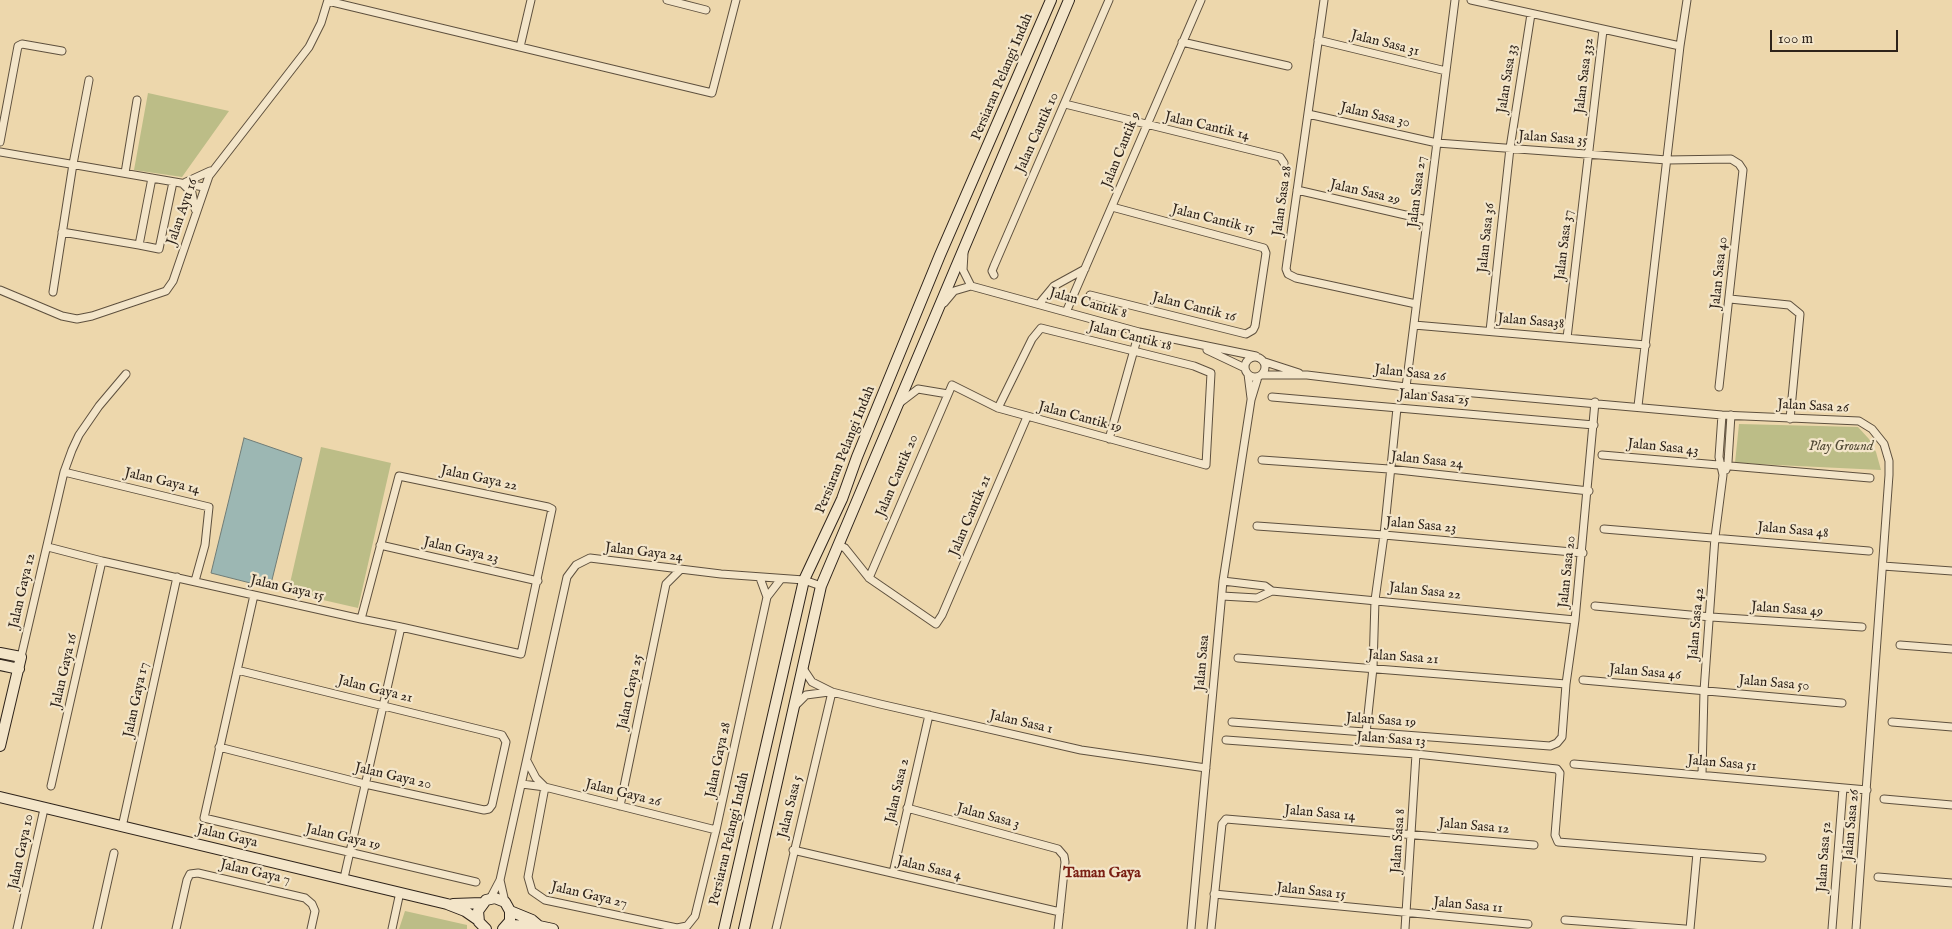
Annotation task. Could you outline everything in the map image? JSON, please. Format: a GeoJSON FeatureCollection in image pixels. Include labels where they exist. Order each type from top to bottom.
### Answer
{"type":"FeatureCollection","features":[{"type":"Feature","properties":{"kind":"main road","name":"Persiaran Pelangi Indah"},"geometry":{"type":"LineString","coordinates":[[724,929],[804,580],[842,499],[857,457],[940,255],[1051,0]]}},
{"type":"Feature","properties":{"kind":"main road","name":"Persiaran Pelangi Indah"},"geometry":{"type":"LineString","coordinates":[[746,929],[821,586],[965,241],[1069,0]]}},
{"type":"Feature","properties":{"kind":"main road"},"geometry":{"type":"LineString","coordinates":[[0,653],[21,657]]}},
{"type":"Feature","properties":{"kind":"main road","name":"Jalan Gaya 12"},"geometry":{"type":"LineString","coordinates":[[0,746],[21,657]]}},
{"type":"Feature","properties":{"kind":"main road"},"geometry":{"type":"LineString","coordinates":[[0,665],[18,669]]}},
{"type":"Feature","properties":{"kind":"main road","name":"Jalan Gaya"},"geometry":{"type":"LineString","coordinates":[[0,798],[344,878],[447,904],[465,911],[481,926]]}},
{"type":"Feature","properties":{"kind":"main road"},"geometry":{"type":"LineString","coordinates":[[481,926],[478,911],[486,901]]}},
{"type":"Feature","properties":{"kind":"main road","name":"Jalan Gaya"},"geometry":{"type":"LineString","coordinates":[[447,904],[486,901],[507,906]]}},
{"type":"Feature","properties":{"kind":"main road"},"geometry":{"type":"LineString","coordinates":[[539,926],[507,906],[505,927],[539,926],[553,929]]}},
{"type":"Feature","properties":{"kind":"main road"},"geometry":{"type":"LineString","coordinates":[[719,929],[727,915]]}},
{"type":"Feature","properties":{"kind":"street"},"geometry":{"type":"LineString","coordinates":[[520,47],[531,0]]}},
{"type":"Feature","properties":{"kind":"street"},"geometry":{"type":"LineString","coordinates":[[667,0],[706,10]]}},
{"type":"Feature","properties":{"kind":"street"},"geometry":{"type":"LineString","coordinates":[[328,1],[712,93],[736,0]]}},
{"type":"Feature","properties":{"kind":"street","name":"Jalan Cantik 10"},"geometry":{"type":"LineString","coordinates":[[994,276],[992,271],[994,266],[1109,0]]}},
{"type":"Feature","properties":{"kind":"street","name":"Jalan Cantik 9"},"geometry":{"type":"LineString","coordinates":[[1067,310],[1201,0]]}},
{"type":"Feature","properties":{"kind":"street","name":"Jalan Sasa 28"},"geometry":{"type":"LineString","coordinates":[[1324,0],[1286,269],[1288,274],[1296,278],[1416,304]]}},
{"type":"Feature","properties":{"kind":"street","name":"Jalan Sasa 27"},"geometry":{"type":"LineString","coordinates":[[1406,387],[1456,0]]}},
{"type":"Feature","properties":{"kind":"street"},"geometry":{"type":"LineString","coordinates":[[1471,0],[1680,46]]}},
{"type":"Feature","properties":{"kind":"street"},"geometry":{"type":"LineString","coordinates":[[1638,406],[1687,0]]}},
{"type":"Feature","properties":{"kind":"street","name":"Jalan Ayu 16"},"geometry":{"type":"LineString","coordinates":[[0,290],[62,316],[78,319],[160,294],[170,287],[204,187],[216,166],[309,47],[321,23],[328,1]]}},
{"type":"Feature","properties":{"kind":"street","name":"Jalan Sasa 33"},"geometry":{"type":"LineString","coordinates":[[1510,148],[1531,14]]}},
{"type":"Feature","properties":{"kind":"street","name":"Jalan Sasa 332"},"geometry":{"type":"LineString","coordinates":[[1588,154],[1603,30]]}},
{"type":"Feature","properties":{"kind":"street","name":"Jalan Sasa 31"},"geometry":{"type":"LineString","coordinates":[[1318,40],[1446,71]]}},
{"type":"Feature","properties":{"kind":"street"},"geometry":{"type":"LineString","coordinates":[[1182,42],[1288,66]]}},
{"type":"Feature","properties":{"kind":"street"},"geometry":{"type":"LineString","coordinates":[[0,142],[18,46],[24,44],[62,51]]}},
{"type":"Feature","properties":{"kind":"street"},"geometry":{"type":"LineString","coordinates":[[52,292],[73,164],[90,80]]}},
{"type":"Feature","properties":{"kind":"street"},"geometry":{"type":"LineString","coordinates":[[125,173],[137,100]]}},
{"type":"Feature","properties":{"kind":"street","name":"Jalan Cantik 14"},"geometry":{"type":"LineString","coordinates":[[1065,104],[1146,126],[1280,157],[1284,162]]}},
{"type":"Feature","properties":{"kind":"street","name":"Jalan Sasa 30"},"geometry":{"type":"LineString","coordinates":[[1308,114],[1437,143]]}},
{"type":"Feature","properties":{"kind":"street","name":"Jalan Sasa 35"},"geometry":{"type":"LineString","coordinates":[[1437,143],[1667,160],[1731,159],[1739,164]]}},
{"type":"Feature","properties":{"kind":"street","name":"Jalan Sasa 36"},"geometry":{"type":"LineString","coordinates":[[1490,331],[1510,148]]}},
{"type":"Feature","properties":{"kind":"street"},"geometry":{"type":"LineString","coordinates":[[0,152],[204,187]]}},
{"type":"Feature","properties":{"kind":"street","name":"Jalan Sasa 37"},"geometry":{"type":"LineString","coordinates":[[1567,338],[1588,154]]}},
{"type":"Feature","properties":{"kind":"street","name":"Jalan Sasa 40"},"geometry":{"type":"LineString","coordinates":[[1719,387],[1743,170],[1739,164]]}},
{"type":"Feature","properties":{"kind":"street"},"geometry":{"type":"LineString","coordinates":[[183,183],[197,179],[216,166]]}},
{"type":"Feature","properties":{"kind":"street"},"geometry":{"type":"LineString","coordinates":[[139,245],[152,178]]}},
{"type":"Feature","properties":{"kind":"street"},"geometry":{"type":"LineString","coordinates":[[62,232],[159,249],[172,182]]}},
{"type":"Feature","properties":{"kind":"street"},"geometry":{"type":"LineString","coordinates":[[183,183],[194,199],[196,212]]}},
{"type":"Feature","properties":{"kind":"street","name":"Jalan Sasa 29"},"geometry":{"type":"LineString","coordinates":[[1297,190],[1427,220]]}},
{"type":"Feature","properties":{"kind":"street","name":"Jalan Cantik 15"},"geometry":{"type":"LineString","coordinates":[[1112,207],[1260,245],[1266,253],[1260,292]]}},
{"type":"Feature","properties":{"kind":"street"},"geometry":{"type":"LineString","coordinates":[[937,310],[954,291],[971,286],[963,270],[965,241]]}},
{"type":"Feature","properties":{"kind":"street"},"geometry":{"type":"LineString","coordinates":[[1039,304],[1054,286],[1086,269]]}},
{"type":"Feature","properties":{"kind":"street","name":"Jalan Cantik 8"},"geometry":{"type":"LineString","coordinates":[[971,286],[1067,310],[1139,332],[1198,346]]}},
{"type":"Feature","properties":{"kind":"street","name":"Jalan Cantik 16"},"geometry":{"type":"LineString","coordinates":[[1090,295],[1246,334],[1256,326],[1260,292]]}},
{"type":"Feature","properties":{"kind":"street"},"geometry":{"type":"LineString","coordinates":[[1730,299],[1789,304],[1800,314],[1790,419]]}},
{"type":"Feature","properties":{"kind":"street","name":"Jalan Sasa38"},"geometry":{"type":"LineString","coordinates":[[1414,325],[1646,345]]}},
{"type":"Feature","properties":{"kind":"street","name":"Jalan Cantik 18"},"geometry":{"type":"LineString","coordinates":[[998,408],[1032,339],[1041,328],[1194,366],[1211,373],[1206,465]]}},
{"type":"Feature","properties":{"kind":"street"},"geometry":{"type":"LineString","coordinates":[[1109,439],[1139,332]]}},
{"type":"Feature","properties":{"kind":"street"},"geometry":{"type":"LineString","coordinates":[[1198,346],[1256,356],[1265,362],[1265,369],[1260,376],[1246,371],[1198,346]]}},
{"type":"Feature","properties":{"kind":"street"},"geometry":{"type":"LineString","coordinates":[[1246,371],[1249,358],[1256,356]]}},
{"type":"Feature","properties":{"kind":"street","name":"Jalan Sasa 26"},"geometry":{"type":"LineString","coordinates":[[1265,362],[1306,375]]}},
{"type":"Feature","properties":{"kind":"street","name":"Jalan Sasa"},"geometry":{"type":"LineString","coordinates":[[1246,371],[1251,400]]}},
{"type":"Feature","properties":{"kind":"street","name":"Jalan Gaya 12"},"geometry":{"type":"LineString","coordinates":[[21,657],[64,472],[79,435],[99,406],[126,374]]}},
{"type":"Feature","properties":{"kind":"street","name":"Jalan Sasa 26"},"geometry":{"type":"LineString","coordinates":[[1260,376],[1306,375],[1406,387],[1731,415],[1859,421],[1872,429],[1884,444],[1889,461],[1856,929]]}},
{"type":"Feature","properties":{"kind":"street","name":"Jalan Sasa"},"geometry":{"type":"LineString","coordinates":[[1191,929],[1223,581],[1251,400],[1260,376]]}},
{"type":"Feature","properties":{"kind":"street","name":"Jalan Cantik 19"},"geometry":{"type":"LineString","coordinates":[[952,385],[998,408],[1206,465]]}},
{"type":"Feature","properties":{"kind":"street","name":"Jalan Cantik 20"},"geometry":{"type":"LineString","coordinates":[[869,578],[952,385]]}},
{"type":"Feature","properties":{"kind":"street"},"geometry":{"type":"LineString","coordinates":[[897,406],[918,389],[948,394]]}},
{"type":"Feature","properties":{"kind":"street","name":"Jalan Sasa 25"},"geometry":{"type":"LineString","coordinates":[[1272,397],[1594,425]]}},
{"type":"Feature","properties":{"kind":"street","name":"Jalan Sasa 20"},"geometry":{"type":"LineString","coordinates":[[1557,743],[1562,736],[1566,684],[1576,620],[1589,491],[1595,402]]}},
{"type":"Feature","properties":{"kind":"street"},"geometry":{"type":"LineString","coordinates":[[1366,733],[1373,668],[1375,600],[1384,534],[1396,408]]}},
{"type":"Feature","properties":{"kind":"street","name":"Jalan Sasa 42"},"geometry":{"type":"LineString","coordinates":[[1722,414],[1719,457],[1724,467]]}},
{"type":"Feature","properties":{"kind":"street","name":"Jalan Sasa 42"},"geometry":{"type":"LineString","coordinates":[[1702,774],[1704,691],[1711,617],[1715,537],[1731,415]]}},
{"type":"Feature","properties":{"kind":"street","name":"Jalan Cantik 21"},"geometry":{"type":"LineString","coordinates":[[869,578],[936,624],[946,606],[1027,417]]}},
{"type":"Feature","properties":{"kind":"street","name":"Jalan Sasa 43"},"geometry":{"type":"LineString","coordinates":[[1602,455],[1724,467],[1870,478]]}},
{"type":"Feature","properties":{"kind":"street","name":"Jalan Sasa 24"},"geometry":{"type":"LineString","coordinates":[[1262,460],[1389,469],[1589,491]]}},
{"type":"Feature","properties":{"kind":"street","name":"Jalan Gaya 14"},"geometry":{"type":"LineString","coordinates":[[64,472],[209,507],[205,545],[194,582]]}},
{"type":"Feature","properties":{"kind":"street","name":"Jalan Gaya 22"},"geometry":{"type":"LineString","coordinates":[[361,618],[396,480],[401,475],[548,507],[552,510],[553,514],[521,654]]}},
{"type":"Feature","properties":{"kind":"street","name":"Jalan Sasa 23"},"geometry":{"type":"LineString","coordinates":[[1257,526],[1384,534],[1583,553]]}},
{"type":"Feature","properties":{"kind":"street","name":"Jalan Sasa 48"},"geometry":{"type":"LineString","coordinates":[[1604,529],[1869,551]]}},
{"type":"Feature","properties":{"kind":"street","name":"Jalan Gaya 23"},"geometry":{"type":"LineString","coordinates":[[380,545],[538,581]]}},
{"type":"Feature","properties":{"kind":"street"},"geometry":{"type":"LineString","coordinates":[[838,545],[845,548],[869,578]]}},
{"type":"Feature","properties":{"kind":"street","name":"Jalan Gaya 15"},"geometry":{"type":"LineString","coordinates":[[48,547],[194,582],[521,654]]}},
{"type":"Feature","properties":{"kind":"street","name":"Jalan Gaya 24"},"geometry":{"type":"LineString","coordinates":[[486,901],[500,880],[567,577],[576,565],[590,558],[660,568],[760,578],[804,580],[821,586]]}},
{"type":"Feature","properties":{"kind":"street","name":"Jalan Gaya 16"},"geometry":{"type":"LineString","coordinates":[[51,786],[102,561]]}},
{"type":"Feature","properties":{"kind":"street"},"geometry":{"type":"LineString","coordinates":[[1883,566],[1952,572]]}},
{"type":"Feature","properties":{"kind":"street"},"geometry":{"type":"LineString","coordinates":[[660,568],[666,584],[680,570]]}},
{"type":"Feature","properties":{"kind":"street","name":"Jalan Gaya 17"},"geometry":{"type":"LineString","coordinates":[[122,827],[177,577]]}},
{"type":"Feature","properties":{"kind":"street"},"geometry":{"type":"LineString","coordinates":[[760,578],[767,597]]}},
{"type":"Feature","properties":{"kind":"street","name":"Jalan Gaya 28"},"geometry":{"type":"LineString","coordinates":[[687,926],[695,916],[716,830],[767,597],[781,579]]}},
{"type":"Feature","properties":{"kind":"street","name":"Jalan Sasa 22"},"geometry":{"type":"LineString","coordinates":[[1223,581],[1265,586],[1272,591]]}},
{"type":"Feature","properties":{"kind":"street","name":"Jalan Gaya 25"},"geometry":{"type":"LineString","coordinates":[[620,806],[666,584]]}},
{"type":"Feature","properties":{"kind":"street","name":"Jalan Sasa 22"},"geometry":{"type":"LineString","coordinates":[[1222,596],[1257,598],[1272,591],[1576,620]]}},
{"type":"Feature","properties":{"kind":"street"},"geometry":{"type":"LineString","coordinates":[[219,747],[254,595]]}},
{"type":"Feature","properties":{"kind":"street","name":"Jalan Sasa 49"},"geometry":{"type":"LineString","coordinates":[[1595,606],[1711,617],[1862,627]]}},
{"type":"Feature","properties":{"kind":"street"},"geometry":{"type":"LineString","coordinates":[[344,878],[401,627]]}},
{"type":"Feature","properties":{"kind":"street"},"geometry":{"type":"LineString","coordinates":[[1900,645],[1952,649]]}},
{"type":"Feature","properties":{"kind":"street","name":"Jalan Sasa 21"},"geometry":{"type":"LineString","coordinates":[[1238,658],[1566,684]]}},
{"type":"Feature","properties":{"kind":"street","name":"Jalan Gaya 21"},"geometry":{"type":"LineString","coordinates":[[237,670],[502,735],[505,738]]}},
{"type":"Feature","properties":{"kind":"street","name":"Jalan Sasa 1"},"geometry":{"type":"LineString","coordinates":[[804,670],[812,682],[832,692],[1081,750],[1206,768]]}},
{"type":"Feature","properties":{"kind":"street","name":"Jalan Sasa 46"},"geometry":{"type":"LineString","coordinates":[[1583,680],[1704,691]]}},
{"type":"Feature","properties":{"kind":"street","name":"Jalan Sasa 50"},"geometry":{"type":"LineString","coordinates":[[1704,691],[1842,703]]}},
{"type":"Feature","properties":{"kind":"street","name":"Jalan Sasa 1"},"geometry":{"type":"LineString","coordinates":[[795,706],[806,695],[832,692]]}},
{"type":"Feature","properties":{"kind":"street","name":"Jalan Sasa 5"},"geometry":{"type":"LineString","coordinates":[[776,929],[793,850],[832,692]]}},
{"type":"Feature","properties":{"kind":"street","name":"Jalan Sasa 2"},"geometry":{"type":"LineString","coordinates":[[892,873],[929,715]]}},
{"type":"Feature","properties":{"kind":"street","name":"Jalan Sasa 19"},"geometry":{"type":"LineString","coordinates":[[1232,722],[1550,746],[1557,743]]}},
{"type":"Feature","properties":{"kind":"street"},"geometry":{"type":"LineString","coordinates":[[1892,722],[1952,727]]}},
{"type":"Feature","properties":{"kind":"street","name":"Jalan Gaya 20"},"geometry":{"type":"LineString","coordinates":[[219,747],[365,784],[487,810],[492,805],[505,738]]}},
{"type":"Feature","properties":{"kind":"street","name":"Jalan Sasa 13"},"geometry":{"type":"LineString","coordinates":[[1226,740],[1416,754],[1557,768],[1560,773],[1555,835],[1556,839],[1562,843],[1697,853]]}},
{"type":"Feature","properties":{"kind":"street","name":"Jalan Gaya 19"},"geometry":{"type":"LineString","coordinates":[[219,747],[204,818],[476,882]]}},
{"type":"Feature","properties":{"kind":"street","name":"Jalan Sasa 8"},"geometry":{"type":"LineString","coordinates":[[1405,929],[1413,834],[1416,754]]}},
{"type":"Feature","properties":{"kind":"street"},"geometry":{"type":"LineString","coordinates":[[527,760],[536,778],[545,788]]}},
{"type":"Feature","properties":{"kind":"street","name":"Jalan Sasa 51"},"geometry":{"type":"LineString","coordinates":[[1574,764],[1867,790]]}},
{"type":"Feature","properties":{"kind":"street","name":"Jalan Gaya 26"},"geometry":{"type":"LineString","coordinates":[[522,784],[716,830]]}},
{"type":"Feature","properties":{"kind":"street","name":"Jalan Gaya 27"},"geometry":{"type":"LineString","coordinates":[[545,788],[528,877],[532,891],[545,900],[677,928],[687,926]]}},
{"type":"Feature","properties":{"kind":"street","name":"Jalan Sasa 52"},"geometry":{"type":"LineString","coordinates":[[1832,929],[1843,788]]}},
{"type":"Feature","properties":{"kind":"street"},"geometry":{"type":"LineString","coordinates":[[1884,799],[1952,805]]}},
{"type":"Feature","properties":{"kind":"street","name":"Jalan Sasa 3"},"geometry":{"type":"LineString","coordinates":[[907,808],[1053,847],[1062,853],[1065,862],[1060,912]]}},
{"type":"Feature","properties":{"kind":"street","name":"Jalan Gaya 10"},"geometry":{"type":"LineString","coordinates":[[17,929],[44,809]]}},
{"type":"Feature","properties":{"kind":"street","name":"Jalan Sasa 14"},"geometry":{"type":"LineString","coordinates":[[1214,894],[1222,824],[1226,819],[1413,834]]}},
{"type":"Feature","properties":{"kind":"street","name":"Jalan Sasa 12"},"geometry":{"type":"LineString","coordinates":[[1413,834],[1534,845]]}},
{"type":"Feature","properties":{"kind":"street","name":"Jalan Sasa 4"},"geometry":{"type":"LineString","coordinates":[[793,850],[1060,912]]}},
{"type":"Feature","properties":{"kind":"street"},"geometry":{"type":"LineString","coordinates":[[97,929],[114,853]]}},
{"type":"Feature","properties":{"kind":"street"},"geometry":{"type":"LineString","coordinates":[[1690,929],[1697,853],[1762,858]]}},
{"type":"Feature","properties":{"kind":"street","name":"Jalan Gaya 7"},"geometry":{"type":"LineString","coordinates":[[176,929],[187,880],[190,874],[198,873],[305,898],[312,904],[315,912],[312,929]]}},
{"type":"Feature","properties":{"kind":"street"},"geometry":{"type":"LineString","coordinates":[[1878,877],[1952,883]]}},
{"type":"Feature","properties":{"kind":"street","name":"Jalan Gaya 24"},"geometry":{"type":"LineString","coordinates":[[500,880],[507,906]]}},
{"type":"Feature","properties":{"kind":"street"},"geometry":{"type":"LineString","coordinates":[[392,929],[400,892]]}},
{"type":"Feature","properties":{"kind":"street"},"geometry":{"type":"LineString","coordinates":[[1211,929],[1214,894]]}},
{"type":"Feature","properties":{"kind":"street","name":"Jalan Sasa 15"},"geometry":{"type":"LineString","coordinates":[[1214,894],[1406,914]]}},
{"type":"Feature","properties":{"kind":"street"},"geometry":{"type":"LineString","coordinates":[[1058,929],[1060,912]]}},
{"type":"Feature","properties":{"kind":"street","name":"Jalan Sasa 11"},"geometry":{"type":"LineString","coordinates":[[1406,914],[1528,924]]}},
{"type":"Feature","properties":{"kind":"street"},"geometry":{"type":"LineString","coordinates":[[1565,920],[1685,929]]}},
{"type":"Feature","properties":{"kind":"green space"},"geometry":{"type":"Polygon","coordinates":[[[148,93],[229,111],[182,177],[134,170],[148,93]]]}},
{"type":"Feature","properties":{"kind":"green space","name":"Play Ground"},"geometry":{"type":"Polygon","coordinates":[[[1739,424],[1858,427],[1869,439],[1876,452],[1881,470],[1735,463],[1739,424]]]}},
{"type":"Feature","properties":{"kind":"green space"},"geometry":{"type":"Polygon","coordinates":[[[321,447],[391,463],[358,608],[288,592],[321,447]]]}},
{"type":"Feature","properties":{"kind":"green space"},"geometry":{"type":"Polygon","coordinates":[[[405,911],[467,925],[467,929],[399,929],[405,911]]]}},
{"type":"Feature","properties":{"kind":"water"},"geometry":{"type":"Polygon","coordinates":[[[244,438],[302,458],[270,588],[211,573],[244,438]]]}},
{"type":"Feature","properties":{"kind":"district","name":"Taman Gaya"},"geometry":{"type":"Point","coordinates":[1102,874]}}]}
